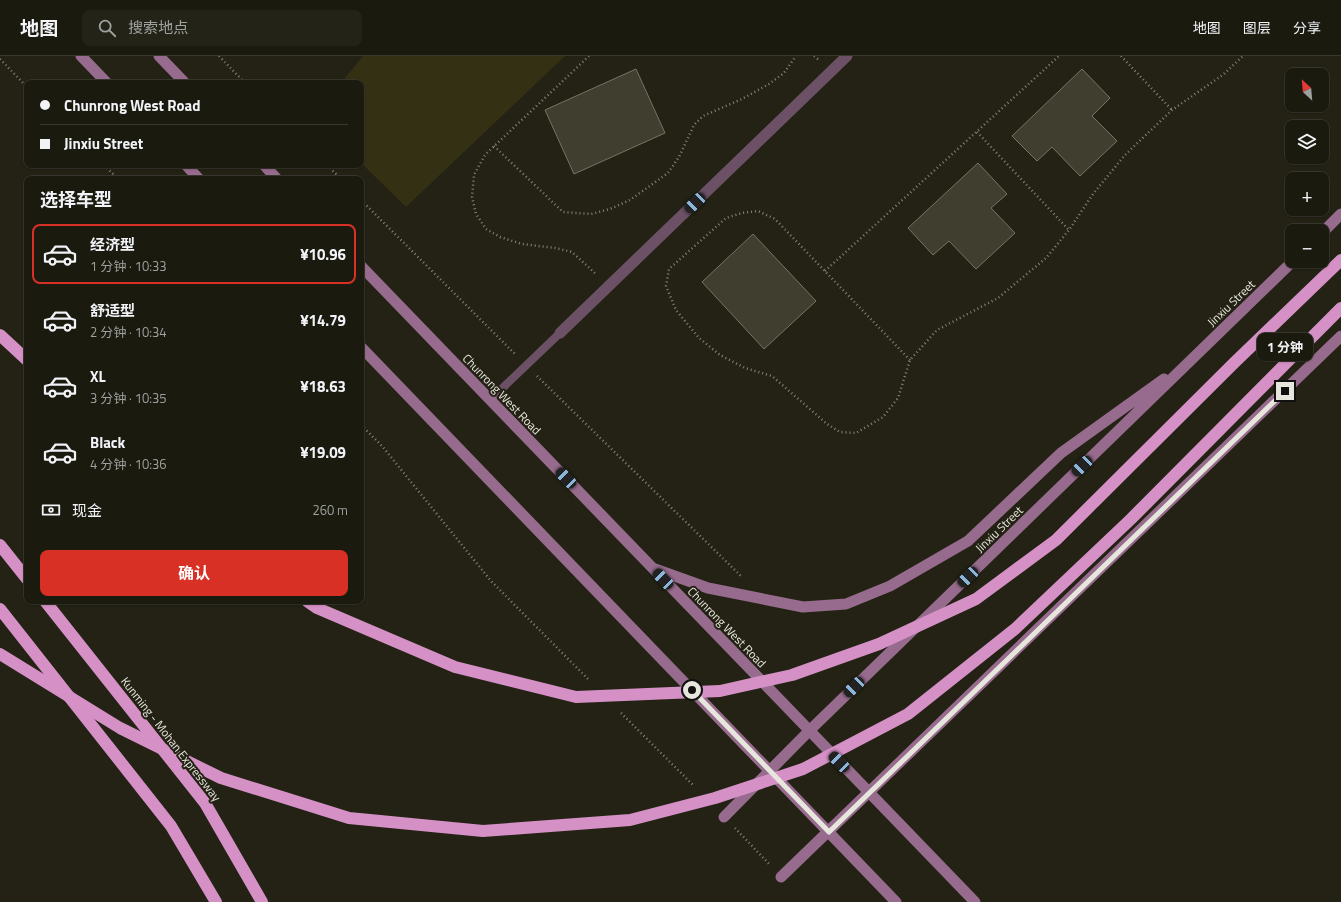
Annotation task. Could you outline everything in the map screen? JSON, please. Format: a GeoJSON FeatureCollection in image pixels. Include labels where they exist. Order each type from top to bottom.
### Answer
{"type":"FeatureCollection","features":[{"type":"Feature","properties":{"kind":"highway"},"geometry":{"type":"LineString","coordinates":[[311,604],[317,608],[455,667],[576,697],[720,691],[792,675],[879,644],[976,599],[1056,540],[1229,368],[1341,260]]}},
{"type":"Feature","properties":{"kind":"highway"},"geometry":{"type":"LineString","coordinates":[[0,654],[120,728],[221,778],[349,818],[483,831],[630,820],[700,802],[803,768],[908,714],[1015,629],[1136,513],[1341,308]]}},
{"type":"Feature","properties":{"kind":"highway"},"geometry":{"type":"LineString","coordinates":[[0,335],[24,357]]}},
{"type":"Feature","properties":{"kind":"highway"},"geometry":{"type":"LineString","coordinates":[[0,545],[24,575]]}},
{"type":"Feature","properties":{"kind":"highway","name":"Kunming - Mohan Expressway"},"geometry":{"type":"LineString","coordinates":[[47,604],[205,803],[262,902]]}},
{"type":"Feature","properties":{"kind":"highway"},"geometry":{"type":"LineString","coordinates":[[0,609],[172,826],[216,902]]}},
{"type":"Feature","properties":{"kind":"main road"},"geometry":{"type":"LineString","coordinates":[[81,56],[104,80]]}},
{"type":"Feature","properties":{"kind":"main road"},"geometry":{"type":"LineString","coordinates":[[159,56],[182,80]]}},
{"type":"Feature","properties":{"kind":"main road"},"geometry":{"type":"LineString","coordinates":[[189,168],[196,176]]}},
{"type":"Feature","properties":{"kind":"main road"},"geometry":{"type":"LineString","coordinates":[[267,168],[274,176]]}},
{"type":"Feature","properties":{"kind":"main road"},"geometry":{"type":"LineString","coordinates":[[1329,226],[1341,214]]}},
{"type":"Feature","properties":{"kind":"main road","name":"Jinxiu Street"},"geometry":{"type":"LineString","coordinates":[[724,817],[769,770],[1286,268]]}},
{"type":"Feature","properties":{"kind":"main road","name":"Chunrong West Road"},"geometry":{"type":"LineString","coordinates":[[364,269],[975,902]]}},
{"type":"Feature","properties":{"kind":"main road"},"geometry":{"type":"LineString","coordinates":[[781,877],[1341,336]]}},
{"type":"Feature","properties":{"kind":"main road"},"geometry":{"type":"LineString","coordinates":[[364,350],[896,902]]}},
{"type":"Feature","properties":{"kind":"main road"},"geometry":{"type":"LineString","coordinates":[[653,568],[708,588],[803,607],[846,604],[890,586],[968,541],[1061,453],[1195,356]]}},
{"type":"Feature","properties":{"kind":"street"},"geometry":{"type":"LineString","coordinates":[[560,333],[608,285],[847,56]]}},
{"type":"Feature","properties":{"kind":"lane"},"geometry":{"type":"LineString","coordinates":[[490,400],[560,333]]}},
{"type":"Feature","properties":{"kind":"path"},"geometry":{"type":"LineString","coordinates":[[219,56],[243,80]]}},
{"type":"Feature","properties":{"kind":"path"},"geometry":{"type":"LineString","coordinates":[[589,56],[485,155],[474,175],[472,197],[476,214],[486,229],[500,237],[522,244],[555,248],[572,252],[608,285]]}},
{"type":"Feature","properties":{"kind":"path"},"geometry":{"type":"LineString","coordinates":[[494,146],[563,212],[591,214],[610,209],[630,200],[668,173],[679,157],[694,125],[703,116],[742,99],[769,84],[784,73],[796,56]]}},
{"type":"Feature","properties":{"kind":"path"},"geometry":{"type":"LineString","coordinates":[[825,271],[1059,56]]}},
{"type":"Feature","properties":{"kind":"path"},"geometry":{"type":"LineString","coordinates":[[1121,56],[1172,110]]}},
{"type":"Feature","properties":{"kind":"path"},"geometry":{"type":"LineString","coordinates":[[910,360],[775,219],[758,211],[742,213],[726,218],[669,269],[666,286],[676,310],[699,338],[720,355],[745,368],[772,376],[827,424],[840,432],[856,433],[883,417],[898,398],[910,360],[938,330],[998,298],[1025,277],[1046,258],[1069,230],[1093,194],[1125,155],[1172,110],[1224,74],[1243,56]]}},
{"type":"Feature","properties":{"kind":"path"},"geometry":{"type":"LineString","coordinates":[[0,60],[24,84]]}},
{"type":"Feature","properties":{"kind":"path"},"geometry":{"type":"LineString","coordinates":[[977,132],[1069,230]]}},
{"type":"Feature","properties":{"kind":"path"},"geometry":{"type":"LineString","coordinates":[[107,168],[115,176]]}},
{"type":"Feature","properties":{"kind":"path"},"geometry":{"type":"LineString","coordinates":[[330,168],[337,176]]}},
{"type":"Feature","properties":{"kind":"path"},"geometry":{"type":"LineString","coordinates":[[364,203],[745,581]]}},
{"type":"Feature","properties":{"kind":"path"},"geometry":{"type":"LineString","coordinates":[[364,428],[382,446],[491,581],[590,682]]}},
{"type":"Feature","properties":{"kind":"path"},"geometry":{"type":"LineString","coordinates":[[618,709],[696,788]]}},
{"type":"Feature","properties":{"kind":"path"},"geometry":{"type":"LineString","coordinates":[[724,817],[781,877]]}},
{"type":"Feature","properties":{"kind":"shaded area"},"geometry":{"type":"Polygon","coordinates":[[[363,56],[565,56],[406,207],[364,166],[364,80],[343,80],[363,56]]]}},
{"type":"Feature","properties":{"kind":"building"},"geometry":{"type":"Polygon","coordinates":[[[636,69],[665,133],[574,174],[545,110],[636,69]]]}},
{"type":"Feature","properties":{"kind":"building"},"geometry":{"type":"Polygon","coordinates":[[[1082,69],[1110,98],[1092,116],[1117,141],[1080,176],[1052,147],[1037,161],[1012,136],[1082,69]]]}},
{"type":"Feature","properties":{"kind":"building"},"geometry":{"type":"Polygon","coordinates":[[[978,163],[1007,194],[991,208],[1015,233],[976,269],[949,241],[933,255],[908,228],[978,163]]]}},
{"type":"Feature","properties":{"kind":"building"},"geometry":{"type":"Polygon","coordinates":[[[753,234],[816,301],[764,349],[702,282],[753,234]]]}},
{"type":"Feature","properties":{"kind":"route"},"geometry":{"type":"LineString","coordinates":[[692,690],[829,832],[1285,391]]}}]}
